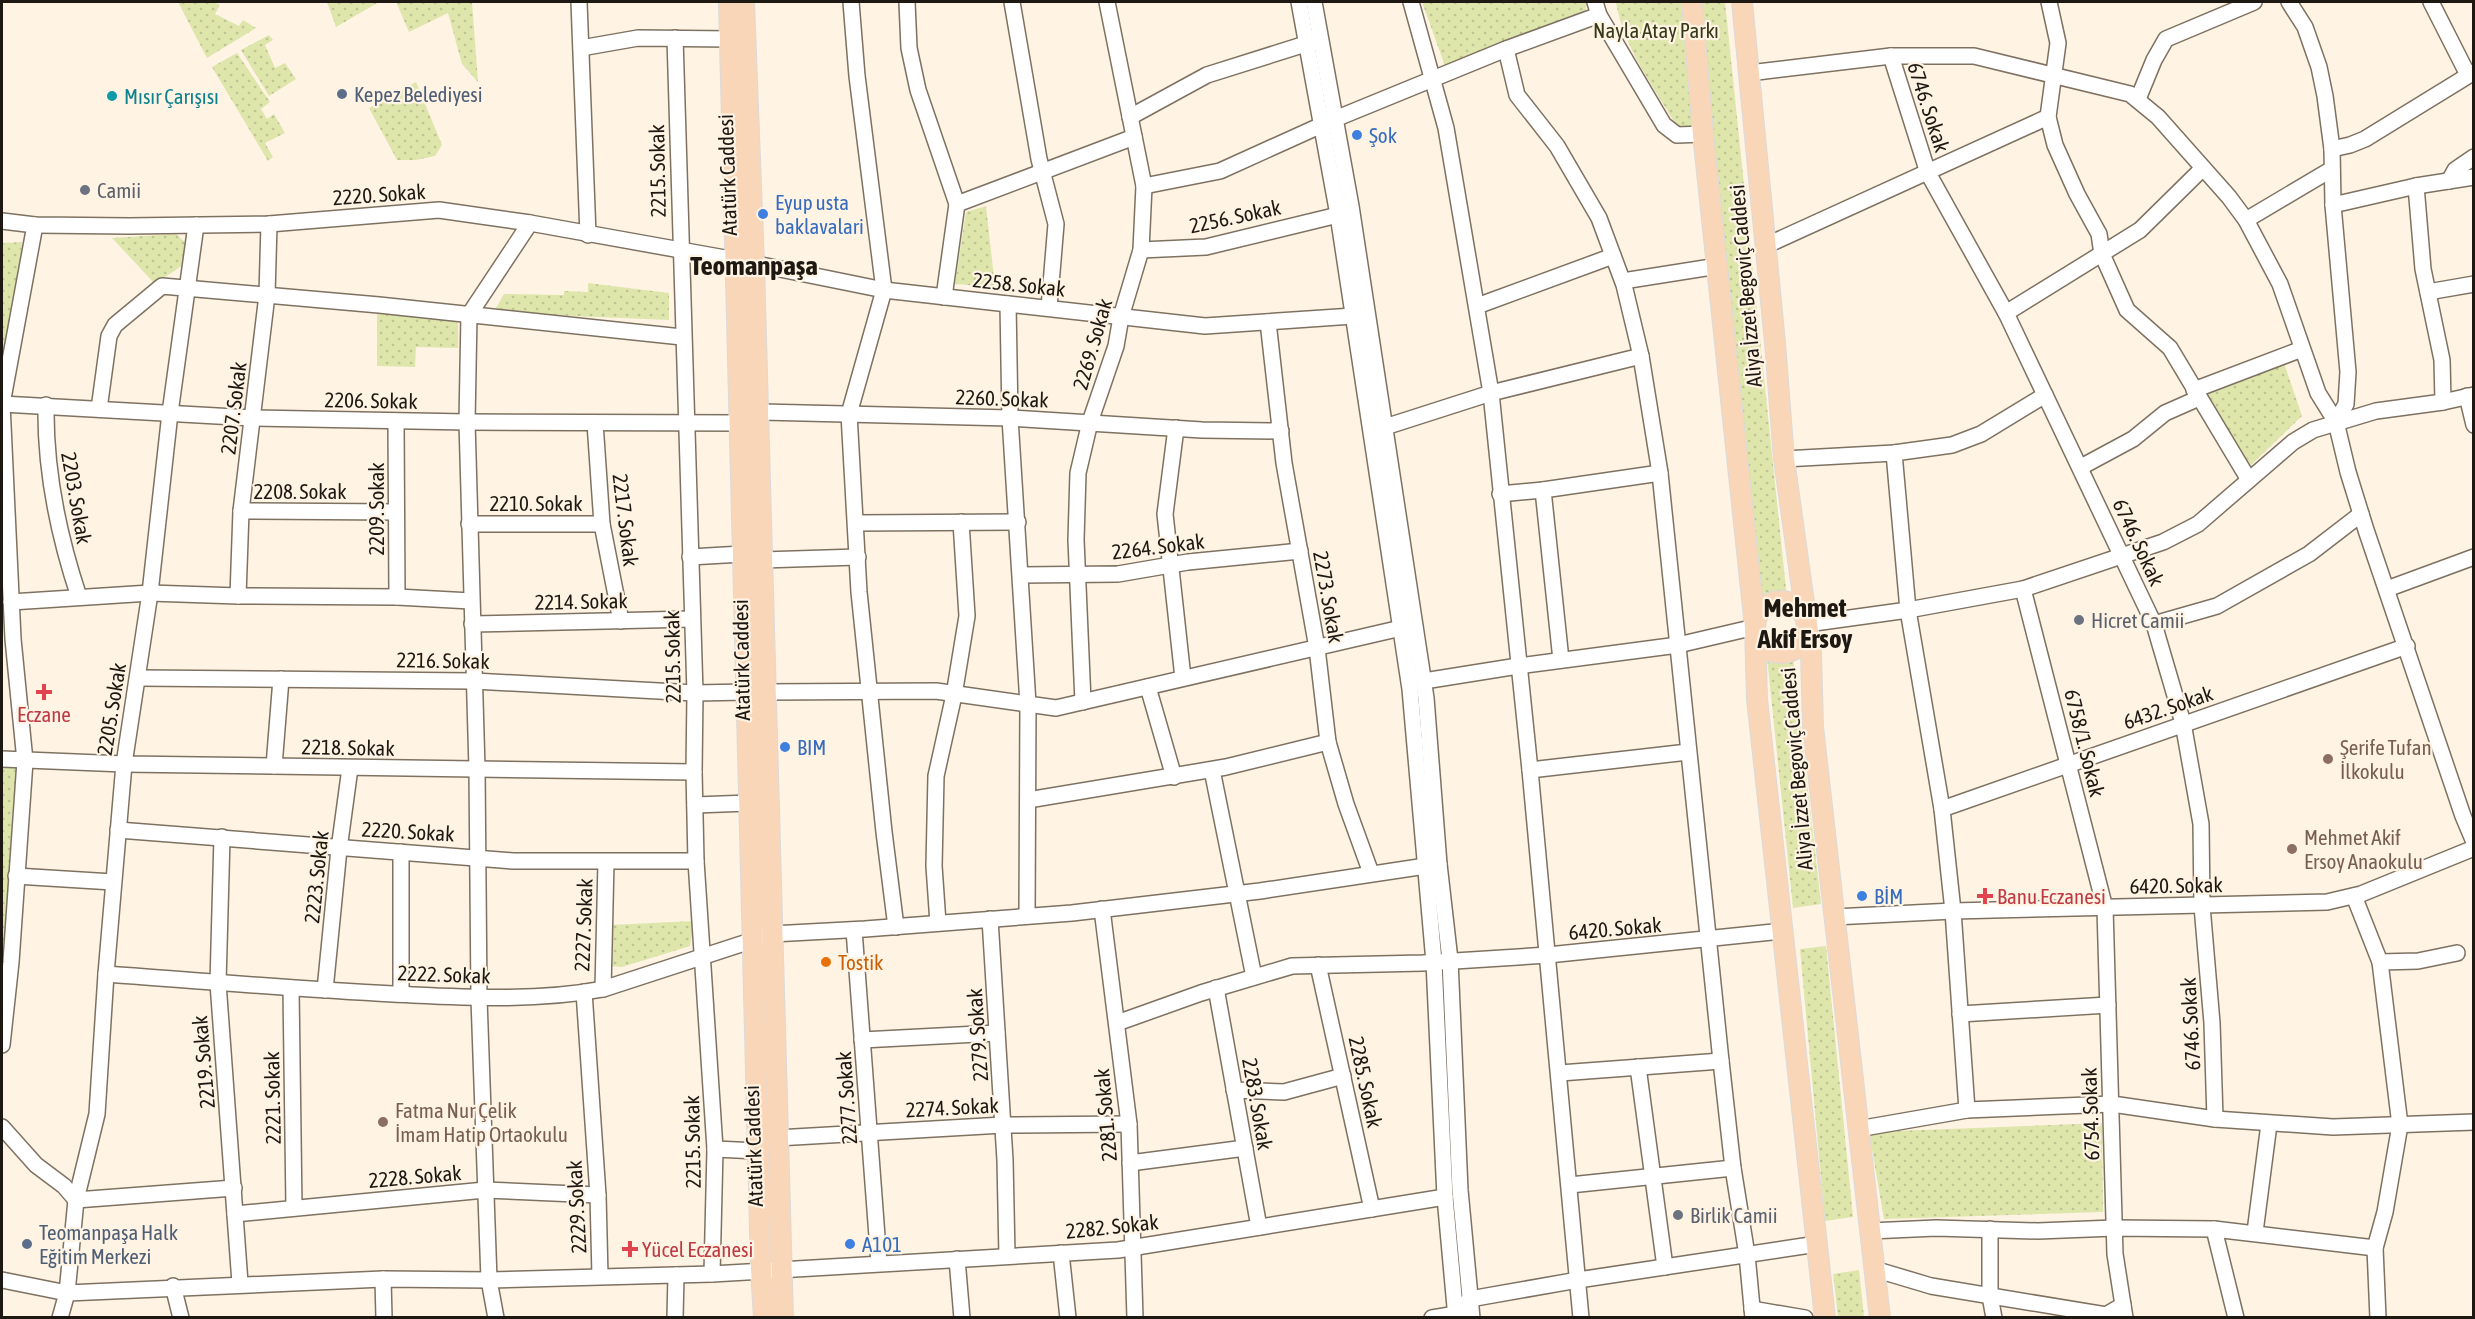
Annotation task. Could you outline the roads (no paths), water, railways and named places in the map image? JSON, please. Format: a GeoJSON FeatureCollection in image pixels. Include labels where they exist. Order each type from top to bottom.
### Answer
{"type":"FeatureCollection","features":[{"type":"Feature","properties":{"kind":"main road","name":"Atatürk Caddesi"},"geometry":{"type":"LineString","coordinates":[[729,2],[745,262],[758,412],[762,560],[749,803],[758,1151],[771,1269],[783,1317]]}},
{"type":"Feature","properties":{"kind":"main road","name":"Atatürk Caddesi"},"geometry":{"type":"LineString","coordinates":[[744,2],[745,262],[739,423],[742,554],[756,692],[772,934],[777,1138],[771,1269],[764,1317]]}},
{"type":"Feature","properties":{"kind":"main road","name":"Aliya İzzet Begoviç Caddesi"},"geometry":{"type":"LineString","coordinates":[[1692,2],[1703,134],[1755,627],[1757,699],[1825,1317]]}},
{"type":"Feature","properties":{"kind":"main road","name":"Aliya İzzet Begoviç Caddesi"},"geometry":{"type":"LineString","coordinates":[[1742,2],[1784,459],[1811,653],[1813,727],[1880,1317]]}},
{"type":"Feature","properties":{"kind":"main road"},"geometry":{"type":"LineString","coordinates":[[1784,601],[1799,609],[1807,624],[1803,640],[1798,647],[1782,653],[1766,649],[1760,643],[1755,627],[1761,611],[1775,602],[1784,601]]}},
{"type":"Feature","properties":{"kind":"street"},"geometry":{"type":"LineString","coordinates":[[579,2],[588,235]]}},
{"type":"Feature","properties":{"kind":"street"},"geometry":{"type":"LineString","coordinates":[[851,2],[857,76],[884,290],[849,414],[858,557],[884,832],[896,927]]}},
{"type":"Feature","properties":{"kind":"street"},"geometry":{"type":"LineString","coordinates":[[907,2],[909,48],[918,90],[957,204],[944,297]]}},
{"type":"Feature","properties":{"kind":"street"},"geometry":{"type":"LineString","coordinates":[[1012,2],[1042,170],[1056,224],[1049,308]]}},
{"type":"Feature","properties":{"kind":"street","name":"2269. Sokak"},"geometry":{"type":"LineString","coordinates":[[1083,702],[1077,574],[1078,473],[1090,422],[1116,346],[1121,317],[1141,250],[1144,186],[1107,2]]}},
{"type":"Feature","properties":{"kind":"street"},"geometry":{"type":"LineString","coordinates":[[1299,2],[1314,41]]}},
{"type":"Feature","properties":{"kind":"street"},"geometry":{"type":"LineString","coordinates":[[1314,2],[1314,41],[1329,122],[1353,218],[1424,681],[1445,1197],[1456,1316]]}},
{"type":"Feature","properties":{"kind":"street"},"geometry":{"type":"LineString","coordinates":[[1411,2],[1446,128],[1491,393],[1560,1073],[1581,1317]]}},
{"type":"Feature","properties":{"kind":"street"},"geometry":{"type":"LineString","coordinates":[[2049,2],[2058,43],[2048,117],[2055,145],[2077,194],[2099,234],[2102,254],[2127,310],[2170,348],[2249,480]]}},
{"type":"Feature","properties":{"kind":"street"},"geometry":{"type":"LineString","coordinates":[[2138,99],[2154,60],[2166,39],[2254,2]]}},
{"type":"Feature","properties":{"kind":"street"},"geometry":{"type":"LineString","coordinates":[[2289,2],[2305,27],[2319,67],[2332,149],[2333,206],[2348,372],[2346,404],[2336,422]]}},
{"type":"Feature","properties":{"kind":"street"},"geometry":{"type":"LineString","coordinates":[[2332,149],[2366,139],[2471,73],[2431,2]]}},
{"type":"Feature","properties":{"kind":"street"},"geometry":{"type":"LineString","coordinates":[[1144,186],[1220,171],[1329,122],[1506,50],[1597,8],[1664,125],[1677,135],[1703,134]]}},
{"type":"Feature","properties":{"kind":"street"},"geometry":{"type":"LineString","coordinates":[[581,48],[638,38],[731,39]]}},
{"type":"Feature","properties":{"kind":"street","name":"2215. Sokak"},"geometry":{"type":"LineString","coordinates":[[675,39],[682,337],[695,693],[696,861],[715,1149],[712,1274]]}},
{"type":"Feature","properties":{"kind":"street"},"geometry":{"type":"LineString","coordinates":[[1130,117],[1207,75],[1314,41]]}},
{"type":"Feature","properties":{"kind":"street"},"geometry":{"type":"LineString","coordinates":[[1506,50],[1517,95],[1562,155],[1599,218],[1623,281],[1641,356],[1660,473],[1732,1168],[1747,1255],[1752,1313],[1805,1317]]}},
{"type":"Feature","properties":{"kind":"street"},"geometry":{"type":"LineString","coordinates":[[1749,73],[1891,56],[1974,56],[2130,94],[2165,124],[2246,220],[2280,284],[2318,393],[2336,422],[2361,514],[2463,816],[2474,842]]}},
{"type":"Feature","properties":{"kind":"street","name":"6746. Sokak"},"geometry":{"type":"LineString","coordinates":[[1891,56],[1928,173],[2006,313],[2154,624],[2183,723],[2201,824],[2202,906],[2212,1023],[2215,1119]]}},
{"type":"Feature","properties":{"kind":"street"},"geometry":{"type":"LineString","coordinates":[[1765,246],[2048,117]]}},
{"type":"Feature","properties":{"kind":"street"},"geometry":{"type":"LineString","coordinates":[[1329,122],[1338,215],[1410,689],[1432,865],[1450,960],[1460,1190],[1472,1317]]}},
{"type":"Feature","properties":{"kind":"street"},"geometry":{"type":"LineString","coordinates":[[957,204],[1134,137]]}},
{"type":"Feature","properties":{"kind":"street"},"geometry":{"type":"LineString","coordinates":[[2449,181],[2455,170],[2474,157]]}},
{"type":"Feature","properties":{"kind":"street"},"geometry":{"type":"LineString","coordinates":[[2006,313],[2140,230],[2203,168]]}},
{"type":"Feature","properties":{"kind":"street"},"geometry":{"type":"LineString","coordinates":[[2246,220],[2332,169]]}},
{"type":"Feature","properties":{"kind":"street"},"geometry":{"type":"LineString","coordinates":[[2333,206],[2416,186],[2474,177]]}},
{"type":"Feature","properties":{"kind":"street"},"geometry":{"type":"LineString","coordinates":[[2416,186],[2423,269],[2442,360],[2443,402]]}},
{"type":"Feature","properties":{"kind":"street","name":"2220. Sokak"},"geometry":{"type":"LineString","coordinates":[[2,221],[35,225],[268,224],[439,210],[530,223],[745,262]]}},
{"type":"Feature","properties":{"kind":"street","name":"2256. Sokak"},"geometry":{"type":"LineString","coordinates":[[1141,250],[1206,247],[1338,215]]}},
{"type":"Feature","properties":{"kind":"street"},"geometry":{"type":"LineString","coordinates":[[496,1317],[489,1280],[479,999],[477,769],[467,422],[469,315],[530,223]]}},
{"type":"Feature","properties":{"kind":"street","name":"2207. Sokak"},"geometry":{"type":"LineString","coordinates":[[238,596],[241,511],[267,295],[268,224]]}},
{"type":"Feature","properties":{"kind":"street"},"geometry":{"type":"LineString","coordinates":[[2,1046],[6,961],[16,876],[25,761],[7,639],[11,602],[2,404],[35,225]]}},
{"type":"Feature","properties":{"kind":"street","name":"2205. Sokak"},"geometry":{"type":"LineString","coordinates":[[60,1317],[67,1293],[76,1200],[97,1114],[113,882],[124,764],[150,593],[170,413],[196,225]]}},
{"type":"Feature","properties":{"kind":"street"},"geometry":{"type":"LineString","coordinates":[[1477,306],[1613,256]]}},
{"type":"Feature","properties":{"kind":"street","name":"2258. Sokak"},"geometry":{"type":"LineString","coordinates":[[745,262],[884,290],[1205,326],[1353,316]]}},
{"type":"Feature","properties":{"kind":"street"},"geometry":{"type":"LineString","coordinates":[[1623,281],[1718,266]]}},
{"type":"Feature","properties":{"kind":"street"},"geometry":{"type":"LineString","coordinates":[[2428,292],[2474,284]]}},
{"type":"Feature","properties":{"kind":"street"},"geometry":{"type":"LineString","coordinates":[[99,408],[109,336],[115,325],[162,286],[682,337]]}},
{"type":"Feature","properties":{"kind":"street"},"geometry":{"type":"LineString","coordinates":[[1008,304],[1010,418],[1028,704],[1027,916]]}},
{"type":"Feature","properties":{"kind":"street","name":"2273. Sokak"},"geometry":{"type":"LineString","coordinates":[[1268,322],[1281,431],[1317,648],[1328,742],[1346,804],[1371,873]]}},
{"type":"Feature","properties":{"kind":"street"},"geometry":{"type":"LineString","coordinates":[[2081,467],[2133,439],[2165,413],[2196,394],[2302,349]]}},
{"type":"Feature","properties":{"kind":"street"},"geometry":{"type":"LineString","coordinates":[[1385,427],[1491,393],[1641,356]]}},
{"type":"Feature","properties":{"kind":"street"},"geometry":{"type":"LineString","coordinates":[[1784,459],[1894,453],[1952,445],[1981,434],[2045,395]]}},
{"type":"Feature","properties":{"kind":"street"},"geometry":{"type":"LineString","coordinates":[[1807,624],[1908,610],[2023,589],[2163,542],[2198,524],[2222,506],[2293,442],[2313,430],[2336,422],[2376,411],[2470,396],[2474,425]]}},
{"type":"Feature","properties":{"kind":"street","name":"2206. Sokak"},"geometry":{"type":"LineString","coordinates":[[2,404],[253,418],[739,423]]}},
{"type":"Feature","properties":{"kind":"street","name":"2203. Sokak"},"geometry":{"type":"LineString","coordinates":[[46,405],[45,443],[54,504],[67,561],[79,597]]}},
{"type":"Feature","properties":{"kind":"street","name":"2260. Sokak"},"geometry":{"type":"LineString","coordinates":[[758,412],[1010,418],[1176,428],[1281,431]]}},
{"type":"Feature","properties":{"kind":"street","name":"2209. Sokak"},"geometry":{"type":"LineString","coordinates":[[396,421],[397,597]]}},
{"type":"Feature","properties":{"kind":"street","name":"2217. Sokak"},"geometry":{"type":"LineString","coordinates":[[595,423],[602,524],[621,621]]}},
{"type":"Feature","properties":{"kind":"street"},"geometry":{"type":"LineString","coordinates":[[1176,428],[1165,514],[1183,678]]}},
{"type":"Feature","properties":{"kind":"street"},"geometry":{"type":"LineString","coordinates":[[1894,453],[1908,610],[1942,809],[1953,910],[1967,1110]]}},
{"type":"Feature","properties":{"kind":"street"},"geometry":{"type":"LineString","coordinates":[[1500,494],[1660,473]]}},
{"type":"Feature","properties":{"kind":"street"},"geometry":{"type":"LineString","coordinates":[[1543,490],[1561,660]]}},
{"type":"Feature","properties":{"kind":"street","name":"2208. Sokak"},"geometry":{"type":"LineString","coordinates":[[241,511],[396,512]]}},
{"type":"Feature","properties":{"kind":"street"},"geometry":{"type":"LineString","coordinates":[[2154,624],[2217,606],[2309,554],[2361,514]]}},
{"type":"Feature","properties":{"kind":"street"},"geometry":{"type":"LineString","coordinates":[[938,923],[934,866],[936,776],[954,695],[967,616],[961,522]]}},
{"type":"Feature","properties":{"kind":"street"},"geometry":{"type":"LineString","coordinates":[[856,523],[1018,522]]}},
{"type":"Feature","properties":{"kind":"street","name":"2210. Sokak"},"geometry":{"type":"LineString","coordinates":[[469,524],[602,524]]}},
{"type":"Feature","properties":{"kind":"street","name":"2264. Sokak"},"geometry":{"type":"LineString","coordinates":[[1021,575],[1118,573],[1300,551]]}},
{"type":"Feature","properties":{"kind":"street"},"geometry":{"type":"LineString","coordinates":[[690,557],[742,554]]}},
{"type":"Feature","properties":{"kind":"street"},"geometry":{"type":"LineString","coordinates":[[2387,589],[2474,556]]}},
{"type":"Feature","properties":{"kind":"street"},"geometry":{"type":"LineString","coordinates":[[762,560],[858,557]]}},
{"type":"Feature","properties":{"kind":"street","name":"6758/1. Sokak"},"geometry":{"type":"LineString","coordinates":[[2023,589],[2105,908]]}},
{"type":"Feature","properties":{"kind":"street"},"geometry":{"type":"LineString","coordinates":[[11,602],[150,593],[397,597],[471,601]]}},
{"type":"Feature","properties":{"kind":"street","name":"2214. Sokak"},"geometry":{"type":"LineString","coordinates":[[472,624],[692,619]]}},
{"type":"Feature","properties":{"kind":"street"},"geometry":{"type":"LineString","coordinates":[[1424,681],[1678,645],[1755,627]]}},
{"type":"Feature","properties":{"kind":"street","name":"2216. Sokak"},"geometry":{"type":"LineString","coordinates":[[138,678],[474,681],[695,693],[936,691],[1056,708],[1401,628]]}},
{"type":"Feature","properties":{"kind":"street","name":"6432. Sokak"},"geometry":{"type":"LineString","coordinates":[[1942,809],[2407,646]]}},
{"type":"Feature","properties":{"kind":"street"},"geometry":{"type":"LineString","coordinates":[[274,766],[281,679]]}},
{"type":"Feature","properties":{"kind":"street"},"geometry":{"type":"LineString","coordinates":[[1148,687],[1174,777]]}},
{"type":"Feature","properties":{"kind":"street"},"geometry":{"type":"LineString","coordinates":[[1028,800],[1212,770],[1328,742]]}},
{"type":"Feature","properties":{"kind":"street"},"geometry":{"type":"LineString","coordinates":[[1530,770],[1688,752]]}},
{"type":"Feature","properties":{"kind":"street","name":"2218. Sokak"},"geometry":{"type":"LineString","coordinates":[[2,759],[124,764],[694,772]]}},
{"type":"Feature","properties":{"kind":"street","name":"2223. Sokak"},"geometry":{"type":"LineString","coordinates":[[325,990],[339,849],[350,768]]}},
{"type":"Feature","properties":{"kind":"street"},"geometry":{"type":"LineString","coordinates":[[1212,770],[1254,977]]}},
{"type":"Feature","properties":{"kind":"street"},"geometry":{"type":"LineString","coordinates":[[695,805],[749,803]]}},
{"type":"Feature","properties":{"kind":"street","name":"2220. Sokak"},"geometry":{"type":"LineString","coordinates":[[118,830],[222,837],[339,849],[478,856],[513,861],[696,861]]}},
{"type":"Feature","properties":{"kind":"street","name":"2219. Sokak"},"geometry":{"type":"LineString","coordinates":[[222,837],[218,982],[240,1283]]}},
{"type":"Feature","properties":{"kind":"street","name":"6420. Sokak"},"geometry":{"type":"LineString","coordinates":[[1834,917],[1953,910],[2327,902],[2354,896],[2474,848]]}},
{"type":"Feature","properties":{"kind":"street"},"geometry":{"type":"LineString","coordinates":[[401,852],[401,994]]}},
{"type":"Feature","properties":{"kind":"street","name":"2227. Sokak"},"geometry":{"type":"LineString","coordinates":[[603,989],[606,862]]}},
{"type":"Feature","properties":{"kind":"street"},"geometry":{"type":"LineString","coordinates":[[772,934],[896,927],[1102,909],[1237,893],[1432,865]]}},
{"type":"Feature","properties":{"kind":"street"},"geometry":{"type":"LineString","coordinates":[[16,876],[113,882]]}},
{"type":"Feature","properties":{"kind":"street"},"geometry":{"type":"LineString","coordinates":[[2354,896],[2380,962],[2400,1125],[2385,1212],[2375,1248],[2378,1317]]}},
{"type":"Feature","properties":{"kind":"street","name":"6754. Sokak"},"geometry":{"type":"LineString","coordinates":[[2105,908],[2115,1254],[2124,1311]]}},
{"type":"Feature","properties":{"kind":"street","name":"2281. Sokak"},"geometry":{"type":"LineString","coordinates":[[1102,909],[1129,1124],[1135,1317]]}},
{"type":"Feature","properties":{"kind":"street","name":"2279. Sokak"},"geometry":{"type":"LineString","coordinates":[[990,919],[1003,1125],[1007,1256]]}},
{"type":"Feature","properties":{"kind":"street","name":"2277. Sokak"},"geometry":{"type":"LineString","coordinates":[[854,930],[879,1263]]}},
{"type":"Feature","properties":{"kind":"street","name":"6420. Sokak"},"geometry":{"type":"LineString","coordinates":[[1117,1023],[1216,988],[1292,966],[1548,956],[1708,941],[1783,931]]}},
{"type":"Feature","properties":{"kind":"street","name":"2222. Sokak"},"geometry":{"type":"LineString","coordinates":[[106,974],[479,999],[603,989],[772,934]]}},
{"type":"Feature","properties":{"kind":"street"},"geometry":{"type":"LineString","coordinates":[[2380,962],[2418,961],[2457,953]]}},
{"type":"Feature","properties":{"kind":"street","name":"2285. Sokak"},"geometry":{"type":"LineString","coordinates":[[1318,965],[1372,1209]]}},
{"type":"Feature","properties":{"kind":"street","name":"2221. Sokak"},"geometry":{"type":"LineString","coordinates":[[291,988],[294,1208]]}},
{"type":"Feature","properties":{"kind":"street","name":"2283. Sokak"},"geometry":{"type":"LineString","coordinates":[[1216,988],[1259,1227]]}},
{"type":"Feature","properties":{"kind":"street","name":"2229. Sokak"},"geometry":{"type":"LineString","coordinates":[[584,992],[598,1195],[600,1276]]}},
{"type":"Feature","properties":{"kind":"street"},"geometry":{"type":"LineString","coordinates":[[1960,1014],[2108,1005]]}},
{"type":"Feature","properties":{"kind":"street"},"geometry":{"type":"LineString","coordinates":[[862,1040],[998,1033]]}},
{"type":"Feature","properties":{"kind":"street"},"geometry":{"type":"LineString","coordinates":[[1560,1073],[1721,1061]]}},
{"type":"Feature","properties":{"kind":"street"},"geometry":{"type":"LineString","coordinates":[[1638,1067],[1665,1267]]}},
{"type":"Feature","properties":{"kind":"street"},"geometry":{"type":"LineString","coordinates":[[1234,1090],[1284,1092],[1342,1076]]}},
{"type":"Feature","properties":{"kind":"street"},"geometry":{"type":"LineString","coordinates":[[1858,1129],[1967,1110],[2112,1104],[2215,1119],[2333,1128],[2474,1122]]}},
{"type":"Feature","properties":{"kind":"street","name":"2274. Sokak"},"geometry":{"type":"LineString","coordinates":[[777,1138],[1003,1125],[1129,1124]]}},
{"type":"Feature","properties":{"kind":"street"},"geometry":{"type":"LineString","coordinates":[[2255,1232],[2269,1124]]}},
{"type":"Feature","properties":{"kind":"street"},"geometry":{"type":"LineString","coordinates":[[2,1127],[36,1165],[64,1186],[76,1200],[234,1188]]}},
{"type":"Feature","properties":{"kind":"street"},"geometry":{"type":"LineString","coordinates":[[1130,1163],[1245,1148]]}},
{"type":"Feature","properties":{"kind":"street"},"geometry":{"type":"LineString","coordinates":[[715,1149],[758,1151]]}},
{"type":"Feature","properties":{"kind":"street"},"geometry":{"type":"LineString","coordinates":[[1570,1185],[1732,1168]]}},
{"type":"Feature","properties":{"kind":"street","name":"2228. Sokak"},"geometry":{"type":"LineString","coordinates":[[235,1214],[485,1191],[598,1195]]}},
{"type":"Feature","properties":{"kind":"street","name":"2282. Sokak"},"geometry":{"type":"LineString","coordinates":[[2,1280],[67,1293],[240,1283],[712,1274],[1133,1247],[1445,1197]]}},
{"type":"Feature","properties":{"kind":"street"},"geometry":{"type":"LineString","coordinates":[[1870,1231],[1936,1228],[2038,1231],[2114,1228],[2214,1229],[2255,1232],[2375,1248]]}},
{"type":"Feature","properties":{"kind":"street"},"geometry":{"type":"LineString","coordinates":[[1990,1229],[1990,1296],[1994,1317]]}},
{"type":"Feature","properties":{"kind":"street"},"geometry":{"type":"LineString","coordinates":[[2214,1229],[2236,1317]]}},
{"type":"Feature","properties":{"kind":"street"},"geometry":{"type":"LineString","coordinates":[[1432,1317],[1456,1316],[1470,1299],[1578,1280],[1817,1244]]}},
{"type":"Feature","properties":{"kind":"street"},"geometry":{"type":"LineString","coordinates":[[1061,1253],[1068,1317]]}},
{"type":"Feature","properties":{"kind":"street"},"geometry":{"type":"LineString","coordinates":[[957,1259],[962,1317]]}},
{"type":"Feature","properties":{"kind":"street"},"geometry":{"type":"LineString","coordinates":[[1874,1269],[1931,1286],[1990,1296],[2106,1315],[2124,1311]]}},
{"type":"Feature","properties":{"kind":"street"},"geometry":{"type":"LineString","coordinates":[[675,1317],[676,1275]]}},
{"type":"Feature","properties":{"kind":"street"},"geometry":{"type":"LineString","coordinates":[[383,1279],[384,1317]]}},
{"type":"Feature","properties":{"kind":"street"},"geometry":{"type":"LineString","coordinates":[[173,1286],[181,1317]]}},
{"type":"Feature","properties":{"kind":"place","name":"Kepez Belediyesi"},"geometry":{"type":"Point","coordinates":[342,94]}},
{"type":"Feature","properties":{"kind":"place","name":"Mısır Çarışısı"},"geometry":{"type":"Point","coordinates":[112,96]}},
{"type":"Feature","properties":{"kind":"place","name":"Şok"},"geometry":{"type":"Point","coordinates":[1357,135]}},
{"type":"Feature","properties":{"kind":"place","name":"Camii"},"geometry":{"type":"Point","coordinates":[85,190]}},
{"type":"Feature","properties":{"kind":"place","name":"Eyup usta baklavalari"},"geometry":{"type":"Point","coordinates":[763,214]}},
{"type":"Feature","properties":{"kind":"place","name":"Hicret Camii"},"geometry":{"type":"Point","coordinates":[2079,620]}},
{"type":"Feature","properties":{"kind":"place","name":"Eczane"},"geometry":{"type":"Point","coordinates":[44,692]}},
{"type":"Feature","properties":{"kind":"place","name":"BIM"},"geometry":{"type":"Point","coordinates":[785,747]}},
{"type":"Feature","properties":{"kind":"place","name":"Şerife Tufan İlkokulu"},"geometry":{"type":"Point","coordinates":[2328,759]}},
{"type":"Feature","properties":{"kind":"place","name":"Mehmet Akif Ersoy Anaokulu"},"geometry":{"type":"Point","coordinates":[2292,849]}},
{"type":"Feature","properties":{"kind":"place","name":"BİM"},"geometry":{"type":"Point","coordinates":[1862,896]}},
{"type":"Feature","properties":{"kind":"place","name":"Banu Eczanesi"},"geometry":{"type":"Point","coordinates":[1985,896]}},
{"type":"Feature","properties":{"kind":"place","name":"Tostik"},"geometry":{"type":"Point","coordinates":[826,962]}},
{"type":"Feature","properties":{"kind":"place","name":"Fatma Nur Çelik İmam Hatip Ortaokulu"},"geometry":{"type":"Point","coordinates":[383,1122]}},
{"type":"Feature","properties":{"kind":"place","name":"Birlik Camii"},"geometry":{"type":"Point","coordinates":[1678,1215]}},
{"type":"Feature","properties":{"kind":"place","name":"Teomanpaşa Halk Eğitim Merkezi"},"geometry":{"type":"Point","coordinates":[27,1244]}},
{"type":"Feature","properties":{"kind":"place","name":"A101"},"geometry":{"type":"Point","coordinates":[850,1244]}},
{"type":"Feature","properties":{"kind":"place","name":"Yücel Eczanesi"},"geometry":{"type":"Point","coordinates":[630,1249]}},
{"type":"Feature","properties":{"kind":"district","name":"Teomanpaşa"},"geometry":{"type":"Point","coordinates":[754,265]}},
{"type":"Feature","properties":{"kind":"district","name":"Mehmet Akif Ersoy"},"geometry":{"type":"Point","coordinates":[1805,622]}},
{"type":"Feature","properties":{"kind":"park label","name":"Nayla Atay Parkı"},"geometry":{"type":"Point","coordinates":[1656,30]}}]}
